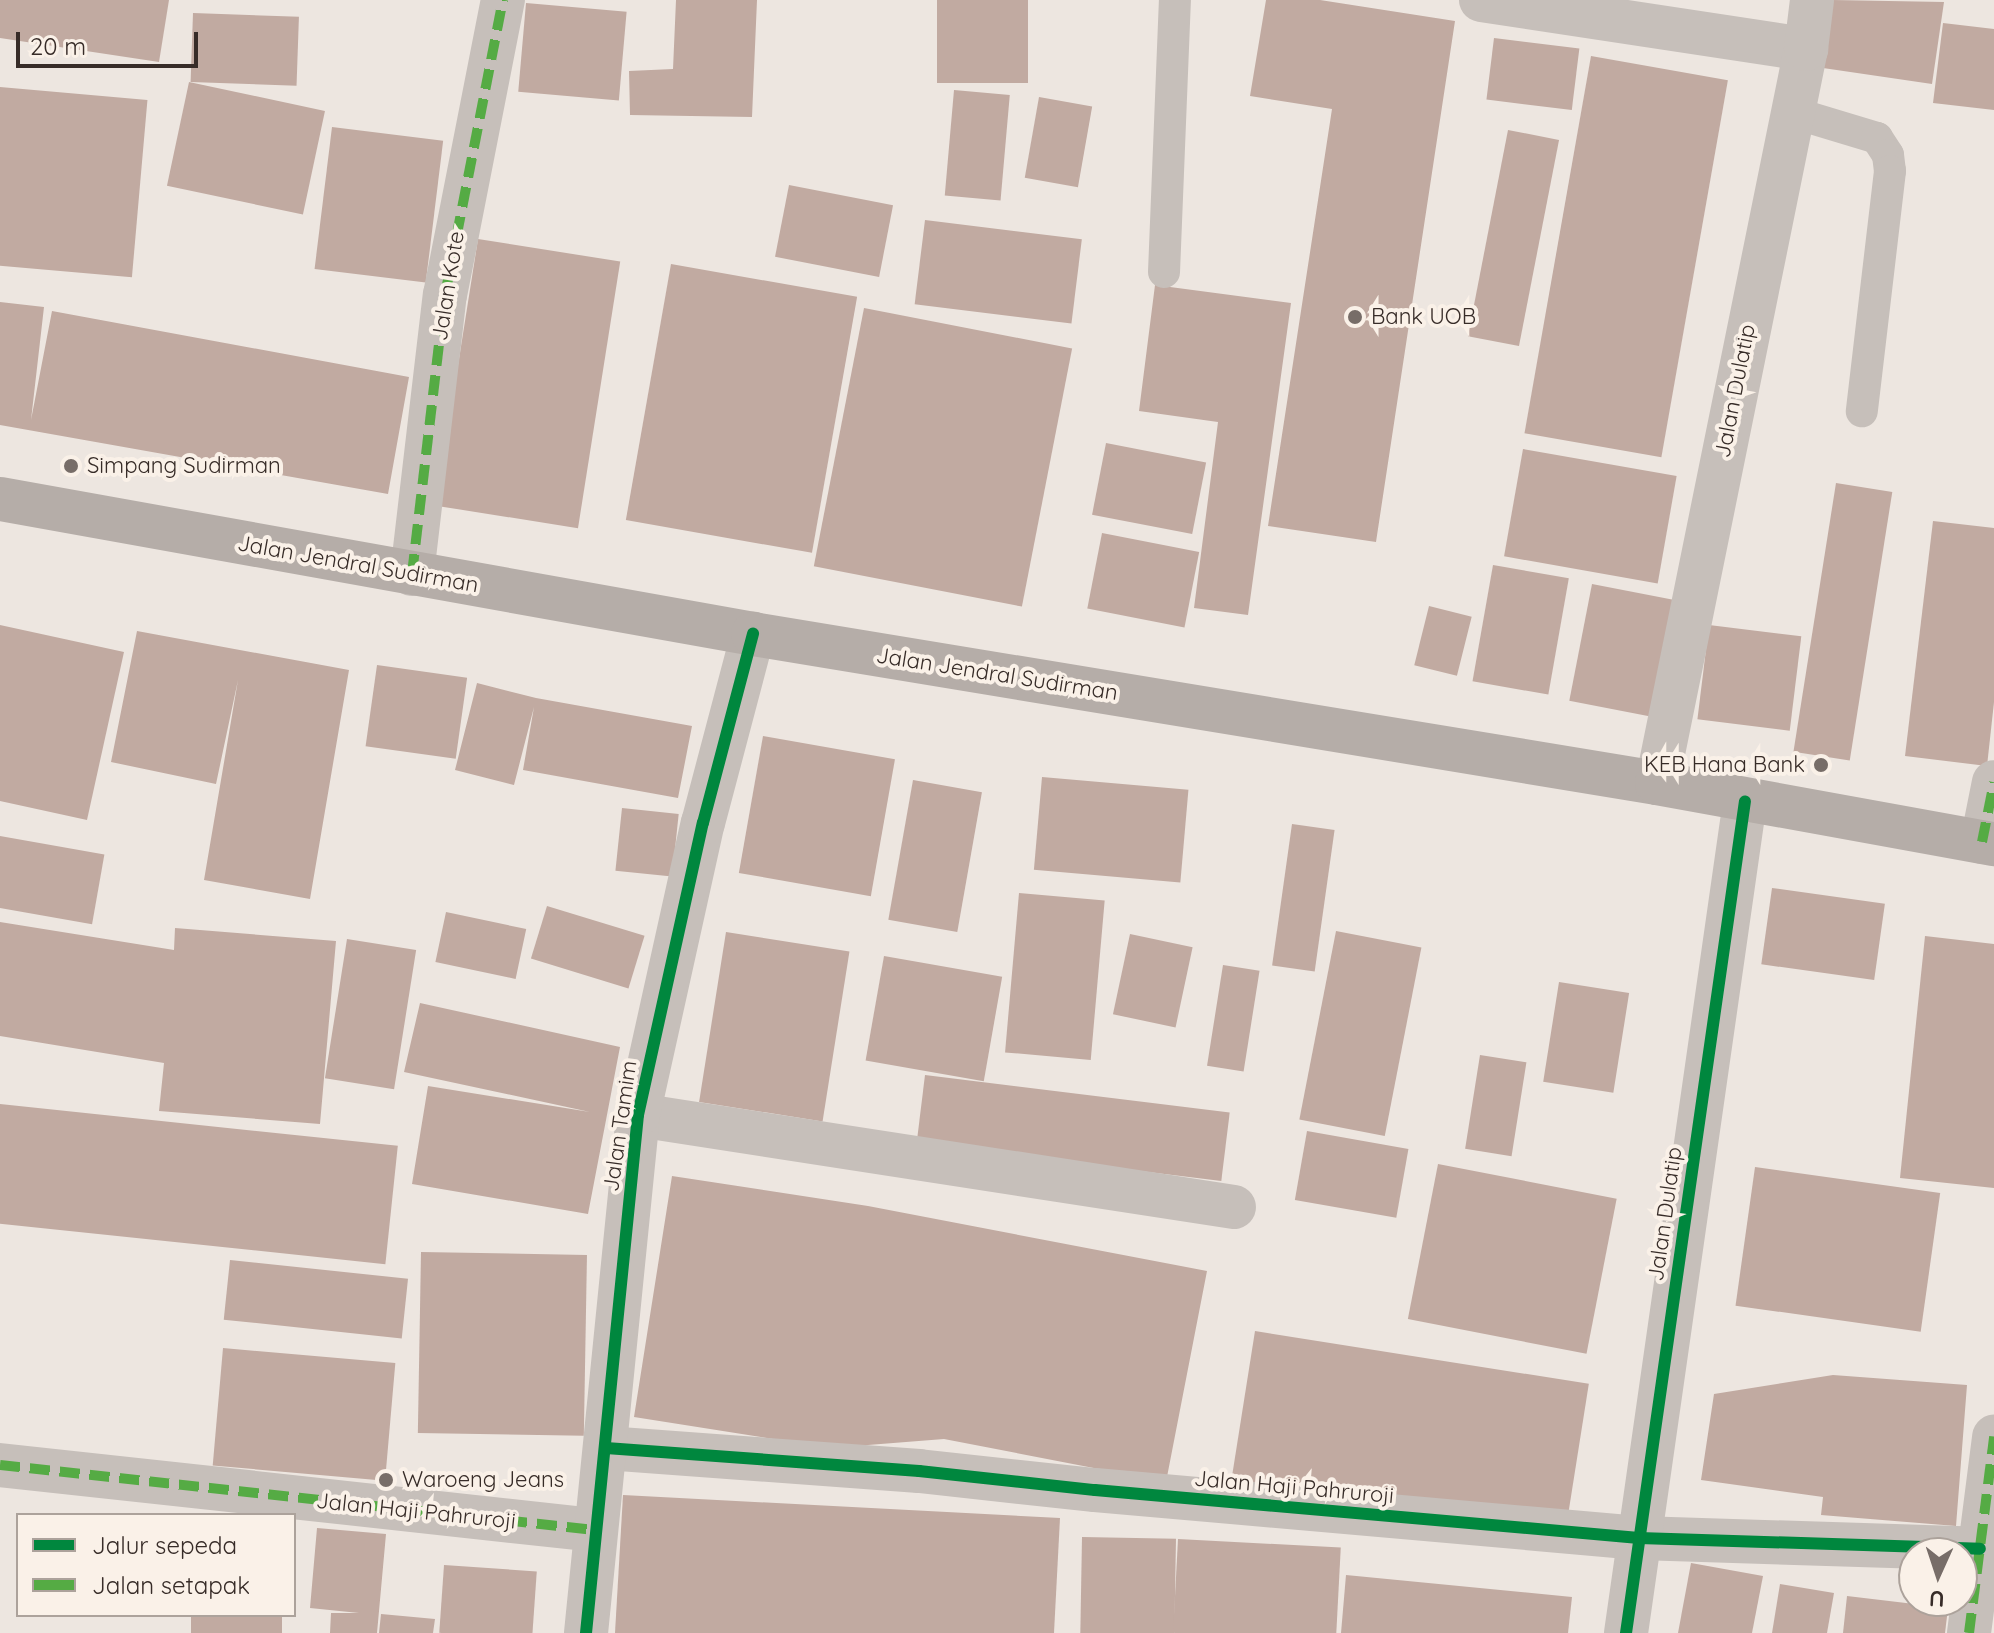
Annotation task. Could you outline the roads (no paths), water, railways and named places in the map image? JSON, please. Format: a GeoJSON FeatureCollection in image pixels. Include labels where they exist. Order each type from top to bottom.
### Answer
{"type":"FeatureCollection","features":[{"type":"Feature","properties":{"kind":"main road","name":"Jalan Jendral Sudirman"},"geometry":{"type":"LineString","coordinates":[[0,499],[753,634],[1657,783],[1988,843]]}},
{"type":"Feature","properties":{"kind":"street","name":"Jalan Kote"},"geometry":{"type":"LineString","coordinates":[[412,574],[445,295],[503,0]]}},
{"type":"Feature","properties":{"kind":"street"},"geometry":{"type":"LineString","coordinates":[[1481,0],[1806,49]]}},
{"type":"Feature","properties":{"kind":"street","name":"Jalan Dulatip"},"geometry":{"type":"LineString","coordinates":[[1657,783],[1806,49],[1812,0]]}},
{"type":"Feature","properties":{"kind":"street","name":"Jalan Tamim"},"geometry":{"type":"LineString","coordinates":[[586,1633],[638,1115],[703,823],[753,634]]}},
{"type":"Feature","properties":{"kind":"street"},"geometry":{"type":"LineString","coordinates":[[1988,843],[1994,782]]}},
{"type":"Feature","properties":{"kind":"street","name":"Jalan Dulatip"},"geometry":{"type":"LineString","coordinates":[[1626,1633],[1745,801]]}},
{"type":"Feature","properties":{"kind":"street"},"geometry":{"type":"LineString","coordinates":[[638,1115],[1234,1207]]}},
{"type":"Feature","properties":{"kind":"street"},"geometry":{"type":"LineString","coordinates":[[1969,1633],[1994,1437]]}},
{"type":"Feature","properties":{"kind":"street","name":"Jalan Haji Pahruroji"},"geometry":{"type":"LineString","coordinates":[[606,1448],[919,1471],[1095,1490],[1639,1538],[1980,1549]]}},
{"type":"Feature","properties":{"kind":"street","name":"Jalan Haji Pahruroji"},"geometry":{"type":"LineString","coordinates":[[0,1465],[594,1530]]}},
{"type":"Feature","properties":{"kind":"lane"},"geometry":{"type":"LineString","coordinates":[[1164,272],[1175,0]]}},
{"type":"Feature","properties":{"kind":"lane"},"geometry":{"type":"LineString","coordinates":[[1791,112],[1877,138],[1888,155],[1890,171],[1862,411]]}},
{"type":"Feature","properties":{"kind":"place","name":"Bank UOB"},"geometry":{"type":"Point","coordinates":[1355,317]}},
{"type":"Feature","properties":{"kind":"place","name":"Simpang Sudirman"},"geometry":{"type":"Point","coordinates":[71,466]}},
{"type":"Feature","properties":{"kind":"place","name":"KEB Hana Bank"},"geometry":{"type":"Point","coordinates":[1821,765]}},
{"type":"Feature","properties":{"kind":"place","name":"Waroeng Jeans"},"geometry":{"type":"Point","coordinates":[386,1480]}}]}
